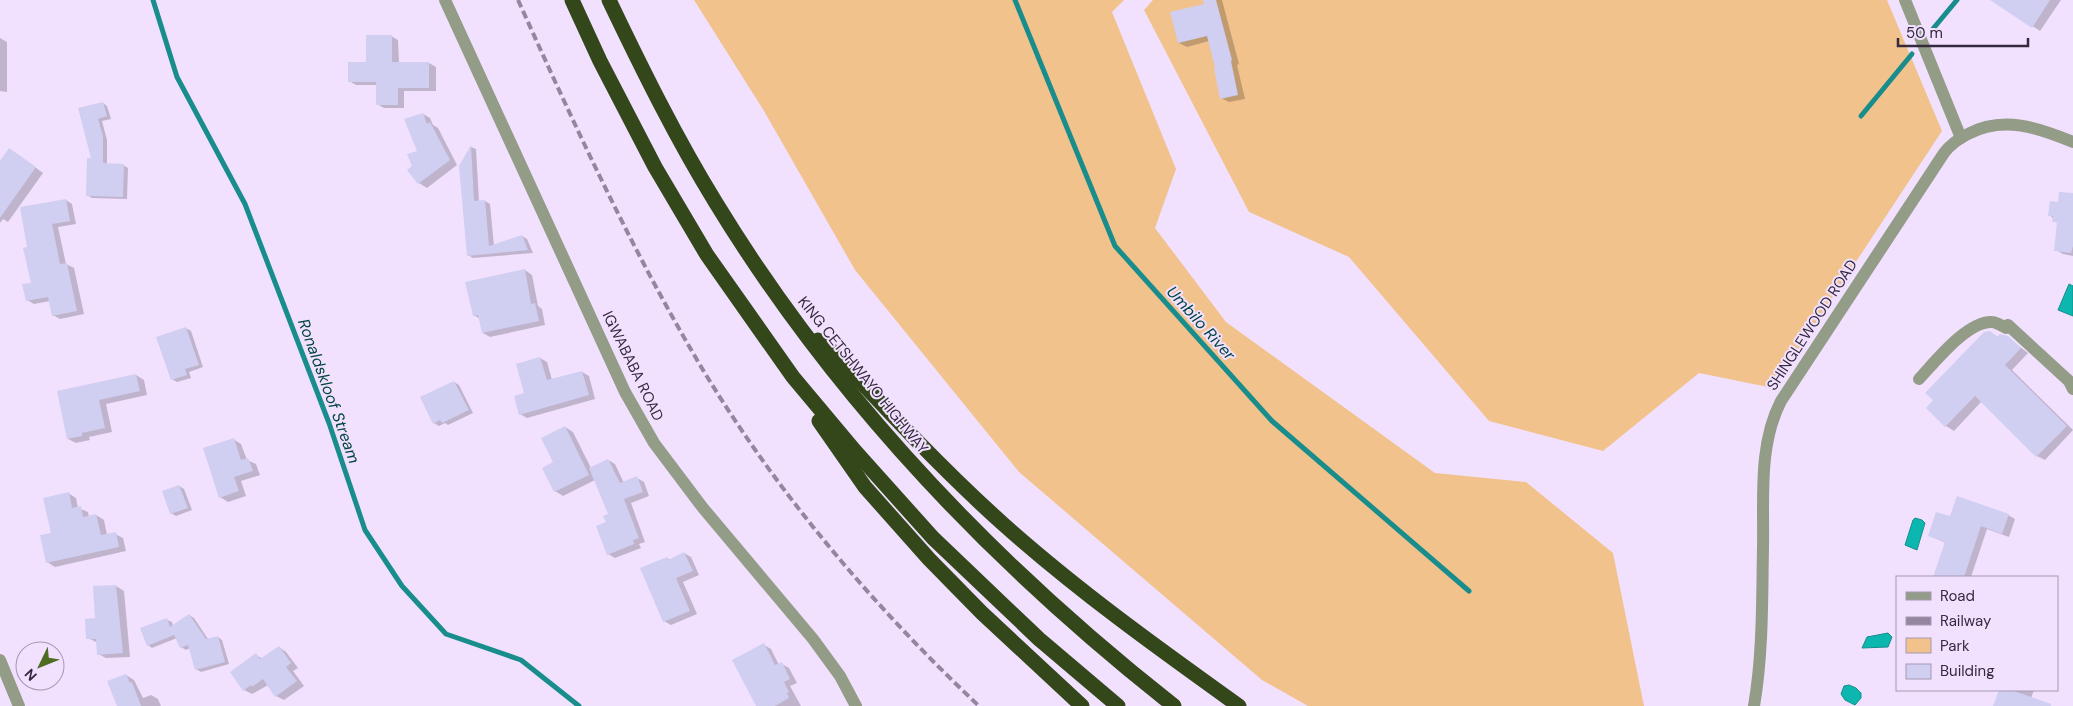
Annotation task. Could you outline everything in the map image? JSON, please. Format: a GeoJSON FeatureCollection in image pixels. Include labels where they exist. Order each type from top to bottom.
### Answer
{"type":"FeatureCollection","features":[{"type":"Feature","properties":{"kind":"highway"},"geometry":{"type":"LineString","coordinates":[[572,0],[600,61],[665,183],[708,255],[793,377],[855,451],[933,538],[1039,639],[1118,706]]}},
{"type":"Feature","properties":{"kind":"highway","name":"KING CETSHWAYO HIGHWAY"},"geometry":{"type":"LineString","coordinates":[[609,0],[656,97],[710,194],[738,238],[799,325],[878,425],[984,540],[1116,661],[1174,706]]}},
{"type":"Feature","properties":{"kind":"highway"},"geometry":{"type":"LineString","coordinates":[[799,325],[832,351],[923,448],[1003,524],[1062,575],[1140,636],[1239,706]]}},
{"type":"Feature","properties":{"kind":"highway"},"geometry":{"type":"LineString","coordinates":[[793,377],[805,400],[850,468],[865,487],[929,559],[982,613],[1082,706]]}},
{"type":"Feature","properties":{"kind":"street","name":"IGWABABA ROAD"},"geometry":{"type":"LineString","coordinates":[[445,0],[625,392],[654,443],[703,508],[813,639],[840,676],[856,706]]}},
{"type":"Feature","properties":{"kind":"street"},"geometry":{"type":"LineString","coordinates":[[1905,0],[1961,138]]}},
{"type":"Feature","properties":{"kind":"street","name":"SHINGLEWOOD ROAD"},"geometry":{"type":"LineString","coordinates":[[1754,706],[1760,641],[1763,486],[1768,443],[1777,409],[1944,153],[1961,138],[1986,126],[2012,124],[2029,126],[2073,142]]}},
{"type":"Feature","properties":{"kind":"street"},"geometry":{"type":"LineString","coordinates":[[1919,379],[1948,348],[1977,325],[1992,322],[2006,328],[2008,325],[2069,381],[2073,388]]}},
{"type":"Feature","properties":{"kind":"street"},"geometry":{"type":"LineString","coordinates":[[0,660],[19,706]]}},
{"type":"Feature","properties":{"kind":"green space"},"geometry":{"type":"Polygon","coordinates":[[[694,0],[1124,0],[1112,12],[1176,169],[1155,228],[1226,322],[1435,473],[1526,482],[1613,553],[1644,706],[1308,706],[1262,680],[1019,472],[855,270],[764,111],[694,0]]]}},
{"type":"Feature","properties":{"kind":"green space"},"geometry":{"type":"Polygon","coordinates":[[[1153,0],[1887,0],[1942,131],[1773,388],[1699,373],[1603,451],[1489,421],[1349,257],[1249,212],[1144,10],[1153,0]]]}},
{"type":"Feature","properties":{"kind":"shaded area"},"geometry":{"type":"Polygon","coordinates":[[[2069,284],[2073,286],[2073,316],[2058,310],[2069,284]]]}},
{"type":"Feature","properties":{"kind":"shaded area"},"geometry":{"type":"Polygon","coordinates":[[[1915,518],[1925,523],[1917,550],[1905,545],[1915,518]]]}},
{"type":"Feature","properties":{"kind":"shaded area"},"geometry":{"type":"Polygon","coordinates":[[[1888,633],[1892,637],[1888,647],[1862,648],[1867,637],[1888,633]]]}},
{"type":"Feature","properties":{"kind":"shaded area"},"geometry":{"type":"Polygon","coordinates":[[[1849,685],[1861,693],[1861,698],[1855,705],[1845,700],[1841,694],[1844,686],[1849,685]]]}},
{"type":"Feature","properties":{"kind":"building"},"geometry":{"type":"Polygon","coordinates":[[[1203,0],[1216,0],[1232,60],[1238,95],[1220,99],[1215,67],[1207,36],[1178,43],[1170,12],[1204,4],[1203,0]]]}},
{"type":"Feature","properties":{"kind":"building"},"geometry":{"type":"Polygon","coordinates":[[[1990,0],[2050,0],[2032,28],[1990,0]]]}},
{"type":"Feature","properties":{"kind":"building"},"geometry":{"type":"Polygon","coordinates":[[[366,35],[392,35],[392,62],[429,62],[429,88],[398,88],[398,105],[376,105],[376,82],[348,82],[348,62],[366,62],[366,35]]]}},
{"type":"Feature","properties":{"kind":"building"},"geometry":{"type":"Polygon","coordinates":[[[103,102],[107,116],[98,119],[103,136],[103,163],[124,164],[123,197],[86,196],[87,158],[91,158],[78,108],[103,102]]]}},
{"type":"Feature","properties":{"kind":"building"},"geometry":{"type":"Polygon","coordinates":[[[423,113],[427,124],[430,122],[450,160],[418,184],[407,170],[412,166],[407,154],[417,151],[404,119],[423,113]]]}},
{"type":"Feature","properties":{"kind":"building"},"geometry":{"type":"Polygon","coordinates":[[[471,145],[474,201],[485,200],[489,246],[522,235],[528,250],[467,256],[459,166],[471,145]]]}},
{"type":"Feature","properties":{"kind":"building"},"geometry":{"type":"Polygon","coordinates":[[[9,148],[36,167],[0,218],[0,161],[9,148]]]}},
{"type":"Feature","properties":{"kind":"building"},"geometry":{"type":"Polygon","coordinates":[[[2059,192],[2073,193],[2073,246],[2071,253],[2054,251],[2057,222],[2052,222],[2053,216],[2048,216],[2050,201],[2058,202],[2059,192]]]}},
{"type":"Feature","properties":{"kind":"building"},"geometry":{"type":"Polygon","coordinates":[[[66,199],[70,221],[52,224],[60,264],[67,263],[77,311],[52,316],[48,297],[26,301],[22,284],[31,283],[23,248],[27,247],[20,207],[66,199]]]}},
{"type":"Feature","properties":{"kind":"building"},"geometry":{"type":"Polygon","coordinates":[[[525,269],[531,304],[535,303],[539,321],[482,333],[478,315],[473,316],[465,282],[525,269]]]}},
{"type":"Feature","properties":{"kind":"building"},"geometry":{"type":"Polygon","coordinates":[[[186,327],[199,365],[185,369],[187,375],[171,380],[156,337],[186,327]]]}},
{"type":"Feature","properties":{"kind":"building"},"geometry":{"type":"Polygon","coordinates":[[[1990,331],[1997,337],[2000,334],[2008,336],[2021,348],[2005,365],[2067,426],[2036,457],[1975,396],[1945,427],[1926,408],[1933,400],[1925,393],[1984,332],[1990,331]]]}},
{"type":"Feature","properties":{"kind":"building"},"geometry":{"type":"Polygon","coordinates":[[[540,357],[547,380],[582,371],[589,395],[519,415],[514,396],[524,393],[516,364],[540,357]]]}},
{"type":"Feature","properties":{"kind":"building"},"geometry":{"type":"Polygon","coordinates":[[[136,374],[140,391],[99,400],[105,428],[82,433],[82,436],[67,439],[57,391],[136,374]]]}},
{"type":"Feature","properties":{"kind":"building"},"geometry":{"type":"Polygon","coordinates":[[[454,381],[469,410],[442,423],[440,420],[433,424],[420,397],[454,381]]]}},
{"type":"Feature","properties":{"kind":"building"},"geometry":{"type":"Polygon","coordinates":[[[565,426],[589,475],[554,492],[542,468],[553,462],[541,438],[565,426]]]}},
{"type":"Feature","properties":{"kind":"building"},"geometry":{"type":"Polygon","coordinates":[[[234,438],[241,460],[248,458],[253,471],[234,477],[239,491],[219,498],[203,448],[234,438]]]}},
{"type":"Feature","properties":{"kind":"building"},"geometry":{"type":"Polygon","coordinates":[[[608,459],[620,483],[637,476],[643,492],[624,499],[639,538],[633,540],[634,544],[607,555],[596,526],[606,522],[603,516],[608,514],[589,468],[608,459]]]}},
{"type":"Feature","properties":{"kind":"building"},"geometry":{"type":"Polygon","coordinates":[[[179,485],[188,508],[170,514],[162,491],[179,485]]]}},
{"type":"Feature","properties":{"kind":"building"},"geometry":{"type":"Polygon","coordinates":[[[69,492],[72,508],[81,506],[83,517],[96,514],[101,535],[116,532],[119,547],[46,563],[40,535],[51,533],[43,498],[69,492]]]}},
{"type":"Feature","properties":{"kind":"building"},"geometry":{"type":"Polygon","coordinates":[[[1957,496],[2009,514],[2002,534],[1981,526],[1964,576],[1933,576],[1945,542],[1928,536],[1936,512],[1950,516],[1957,496]]]}},
{"type":"Feature","properties":{"kind":"building"},"geometry":{"type":"Polygon","coordinates":[[[684,552],[693,571],[676,578],[690,611],[663,622],[640,568],[667,557],[668,560],[684,552]]]}},
{"type":"Feature","properties":{"kind":"building"},"geometry":{"type":"Polygon","coordinates":[[[116,585],[123,653],[97,655],[96,639],[86,639],[85,619],[95,618],[93,586],[116,585]]]}},
{"type":"Feature","properties":{"kind":"building"},"geometry":{"type":"Polygon","coordinates":[[[189,614],[206,639],[218,636],[225,662],[195,670],[188,645],[180,648],[174,635],[147,646],[140,628],[167,618],[170,627],[189,614]]]}},
{"type":"Feature","properties":{"kind":"building"},"geometry":{"type":"Polygon","coordinates":[[[764,643],[775,665],[782,662],[790,679],[784,682],[789,692],[787,693],[789,698],[775,706],[756,706],[732,660],[764,643]]]}},
{"type":"Feature","properties":{"kind":"building"},"geometry":{"type":"Polygon","coordinates":[[[279,646],[291,663],[286,667],[297,681],[275,697],[263,679],[243,691],[230,672],[256,653],[260,659],[279,646]]]}},
{"type":"Feature","properties":{"kind":"building"},"geometry":{"type":"Polygon","coordinates":[[[126,674],[130,683],[132,682],[141,706],[117,706],[107,681],[126,674]]]}},
{"type":"Feature","properties":{"kind":"building"},"geometry":{"type":"Polygon","coordinates":[[[1999,691],[2014,691],[2051,704],[2051,706],[1993,706],[1999,691]]]}},
{"type":"Feature","properties":{"kind":"waterway","name":"Ronaldskloof Stream"},"geometry":{"type":"LineString","coordinates":[[153,0],[177,77],[245,204],[329,423],[365,530],[402,586],[446,634],[521,660],[579,706]]}},
{"type":"Feature","properties":{"kind":"waterway","name":"Umbilo River"},"geometry":{"type":"LineString","coordinates":[[1015,0],[1115,246],[1272,421],[1469,591]]}},
{"type":"Feature","properties":{"kind":"waterway"},"geometry":{"type":"LineString","coordinates":[[1932,30],[1957,0]]}},
{"type":"Feature","properties":{"kind":"waterway"},"geometry":{"type":"LineString","coordinates":[[1861,116],[1912,54]]}},
{"type":"Feature","properties":{"kind":"railway"},"geometry":{"type":"LineString","coordinates":[[518,0],[628,234],[677,325],[732,416],[796,505],[865,589],[979,706]]}}]}
